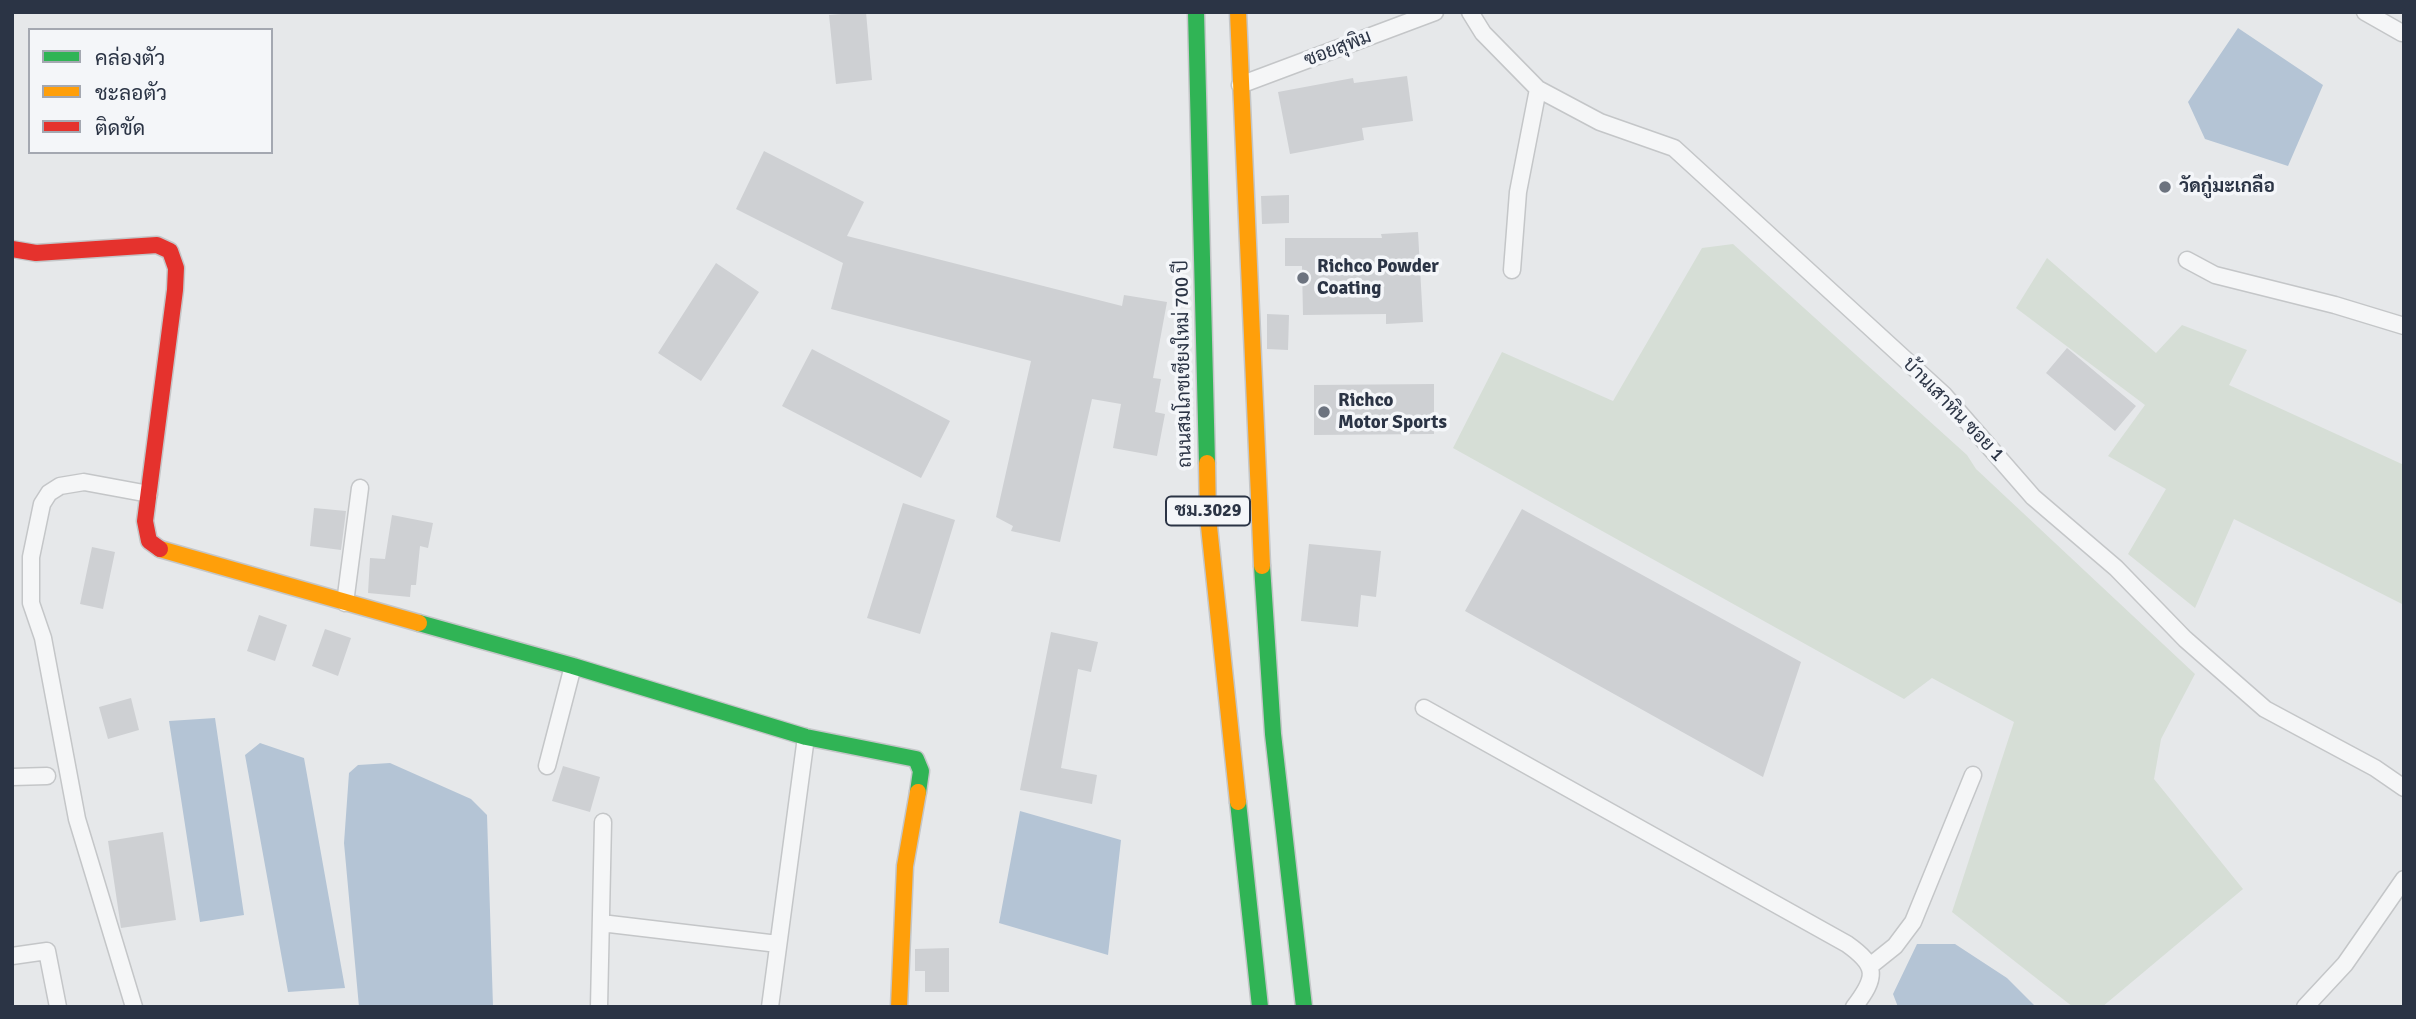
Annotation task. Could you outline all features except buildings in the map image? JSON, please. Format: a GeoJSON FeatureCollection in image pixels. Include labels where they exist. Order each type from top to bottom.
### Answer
{"type":"FeatureCollection","features":[{"type":"Feature","properties":{"kind":"main road","name":"ถนนสมโภชเชียงใหม่ 700 ปี"},"geometry":{"type":"LineString","coordinates":[[1196,12],[1208,517],[1260,1007]]}},
{"type":"Feature","properties":{"kind":"main road","name":"ชม.3029"},"geometry":{"type":"LineString","coordinates":[[1238,12],[1257,497],[1273,734],[1304,1007]]}},
{"type":"Feature","properties":{"kind":"main road"},"geometry":{"type":"LineString","coordinates":[[12,249],[36,253],[157,245],[170,251],[176,268],[175,290],[145,521],[149,541],[163,553],[573,666],[806,737],[906,754],[916,759],[921,771],[905,866],[899,1007]]}},
{"type":"Feature","properties":{"kind":"street","name":"ซอยสุพิม"},"geometry":{"type":"LineString","coordinates":[[1240,85],[1435,12]]}},
{"type":"Feature","properties":{"kind":"street","name":"บ้านเสาหิน ซอย 1"},"geometry":{"type":"LineString","coordinates":[[1471,12],[1483,33],[1538,89],[1600,122],[1674,149],[1944,395],[2033,496],[2116,568],[2185,639],[2264,709],[2375,768],[2404,788]]}},
{"type":"Feature","properties":{"kind":"street"},"geometry":{"type":"LineString","coordinates":[[2365,12],[2402,33]]}},
{"type":"Feature","properties":{"kind":"street"},"geometry":{"type":"LineString","coordinates":[[1512,270],[1518,192],[1538,89]]}},
{"type":"Feature","properties":{"kind":"street"},"geometry":{"type":"LineString","coordinates":[[2187,260],[2215,275],[2404,326]]}},
{"type":"Feature","properties":{"kind":"street"},"geometry":{"type":"LineString","coordinates":[[134,1007],[77,819],[43,638],[31,603],[31,568],[42,504],[49,493],[60,486],[84,482],[149,494]]}},
{"type":"Feature","properties":{"kind":"street"},"geometry":{"type":"LineString","coordinates":[[345,603],[360,488]]}},
{"type":"Feature","properties":{"kind":"street"},"geometry":{"type":"LineString","coordinates":[[547,766],[573,666]]}},
{"type":"Feature","properties":{"kind":"street"},"geometry":{"type":"LineString","coordinates":[[1424,708],[1847,944],[1867,959],[1870,966],[1871,979],[1854,1007]]}},
{"type":"Feature","properties":{"kind":"street"},"geometry":{"type":"LineString","coordinates":[[770,1007],[806,737]]}},
{"type":"Feature","properties":{"kind":"street"},"geometry":{"type":"LineString","coordinates":[[1870,966],[1895,946],[1913,922],[1973,775]]}},
{"type":"Feature","properties":{"kind":"street"},"geometry":{"type":"LineString","coordinates":[[12,777],[47,776]]}},
{"type":"Feature","properties":{"kind":"street"},"geometry":{"type":"LineString","coordinates":[[599,1007],[603,822]]}},
{"type":"Feature","properties":{"kind":"street"},"geometry":{"type":"LineString","coordinates":[[2305,1007],[2345,964],[2404,879]]}},
{"type":"Feature","properties":{"kind":"street"},"geometry":{"type":"LineString","coordinates":[[601,923],[778,944]]}},
{"type":"Feature","properties":{"kind":"street"},"geometry":{"type":"LineString","coordinates":[[12,956],[47,951],[58,1007]]}},
{"type":"Feature","properties":{"kind":"shaded area"},"geometry":{"type":"Polygon","coordinates":[[[1733,244],[1967,455],[1976,469],[2195,674],[2161,739],[2154,779],[2243,889],[2102,1007],[2073,1007],[1952,912],[2014,722],[1932,678],[1904,699],[1453,448],[1502,352],[1613,401],[1702,248],[1733,244]]]}},
{"type":"Feature","properties":{"kind":"shaded area"},"geometry":{"type":"Polygon","coordinates":[[[2047,258],[2156,353],[2182,325],[2247,350],[2229,385],[2404,465],[2404,605],[2234,519],[2195,608],[2128,554],[2166,489],[2108,456],[2145,405],[2016,308],[2047,258]]]}},
{"type":"Feature","properties":{"kind":"water"},"geometry":{"type":"Polygon","coordinates":[[[2238,28],[2323,85],[2288,166],[2205,139],[2188,102],[2238,28]]]}},
{"type":"Feature","properties":{"kind":"water"},"geometry":{"type":"Polygon","coordinates":[[[215,718],[244,915],[200,922],[169,721],[215,718]]]}},
{"type":"Feature","properties":{"kind":"water"},"geometry":{"type":"Polygon","coordinates":[[[260,743],[304,758],[345,988],[288,992],[245,755],[260,743]]]}},
{"type":"Feature","properties":{"kind":"water"},"geometry":{"type":"Polygon","coordinates":[[[390,763],[471,799],[487,815],[493,1007],[359,1007],[344,843],[349,773],[358,765],[390,763]]]}},
{"type":"Feature","properties":{"kind":"water"},"geometry":{"type":"Polygon","coordinates":[[[1020,811],[1121,840],[1108,955],[999,923],[1020,811]]]}},
{"type":"Feature","properties":{"kind":"water"},"geometry":{"type":"Polygon","coordinates":[[[1917,944],[1955,944],[2007,978],[2036,1007],[1898,1007],[1893,994],[1917,944]]]}},
{"type":"Feature","properties":{"kind":"traffic: fast"},"geometry":{"type":"LineString","coordinates":[[1196,12],[1207,463]]}},
{"type":"Feature","properties":{"kind":"traffic: fast"},"geometry":{"type":"LineString","coordinates":[[1262,566],[1273,734],[1304,1007]]}},
{"type":"Feature","properties":{"kind":"traffic: fast"},"geometry":{"type":"LineString","coordinates":[[419,623],[573,666],[806,737],[916,759],[921,771],[918,792]]}},
{"type":"Feature","properties":{"kind":"traffic: fast"},"geometry":{"type":"LineString","coordinates":[[1238,802],[1260,1007]]}},
{"type":"Feature","properties":{"kind":"traffic: slow"},"geometry":{"type":"LineString","coordinates":[[1238,12],[1262,566]]}},
{"type":"Feature","properties":{"kind":"traffic: slow"},"geometry":{"type":"LineString","coordinates":[[1207,463],[1208,517],[1238,802]]}},
{"type":"Feature","properties":{"kind":"traffic: slow"},"geometry":{"type":"LineString","coordinates":[[160,549],[419,623]]}},
{"type":"Feature","properties":{"kind":"traffic: slow"},"geometry":{"type":"LineString","coordinates":[[899,1007],[905,866],[918,792]]}},
{"type":"Feature","properties":{"kind":"traffic: jam"},"geometry":{"type":"LineString","coordinates":[[12,249],[36,253],[157,245],[170,251],[176,268],[175,290],[145,521],[149,541],[160,549]]}},
{"type":"Feature","properties":{"kind":"place","name":"วัดกู่มะเกลือ"},"geometry":{"type":"Point","coordinates":[2165,187]}},
{"type":"Feature","properties":{"kind":"place","name":"Richco Powder Coating"},"geometry":{"type":"Point","coordinates":[1303,278]}},
{"type":"Feature","properties":{"kind":"place","name":"Richco Motor Sports"},"geometry":{"type":"Point","coordinates":[1324,412]}}]}
